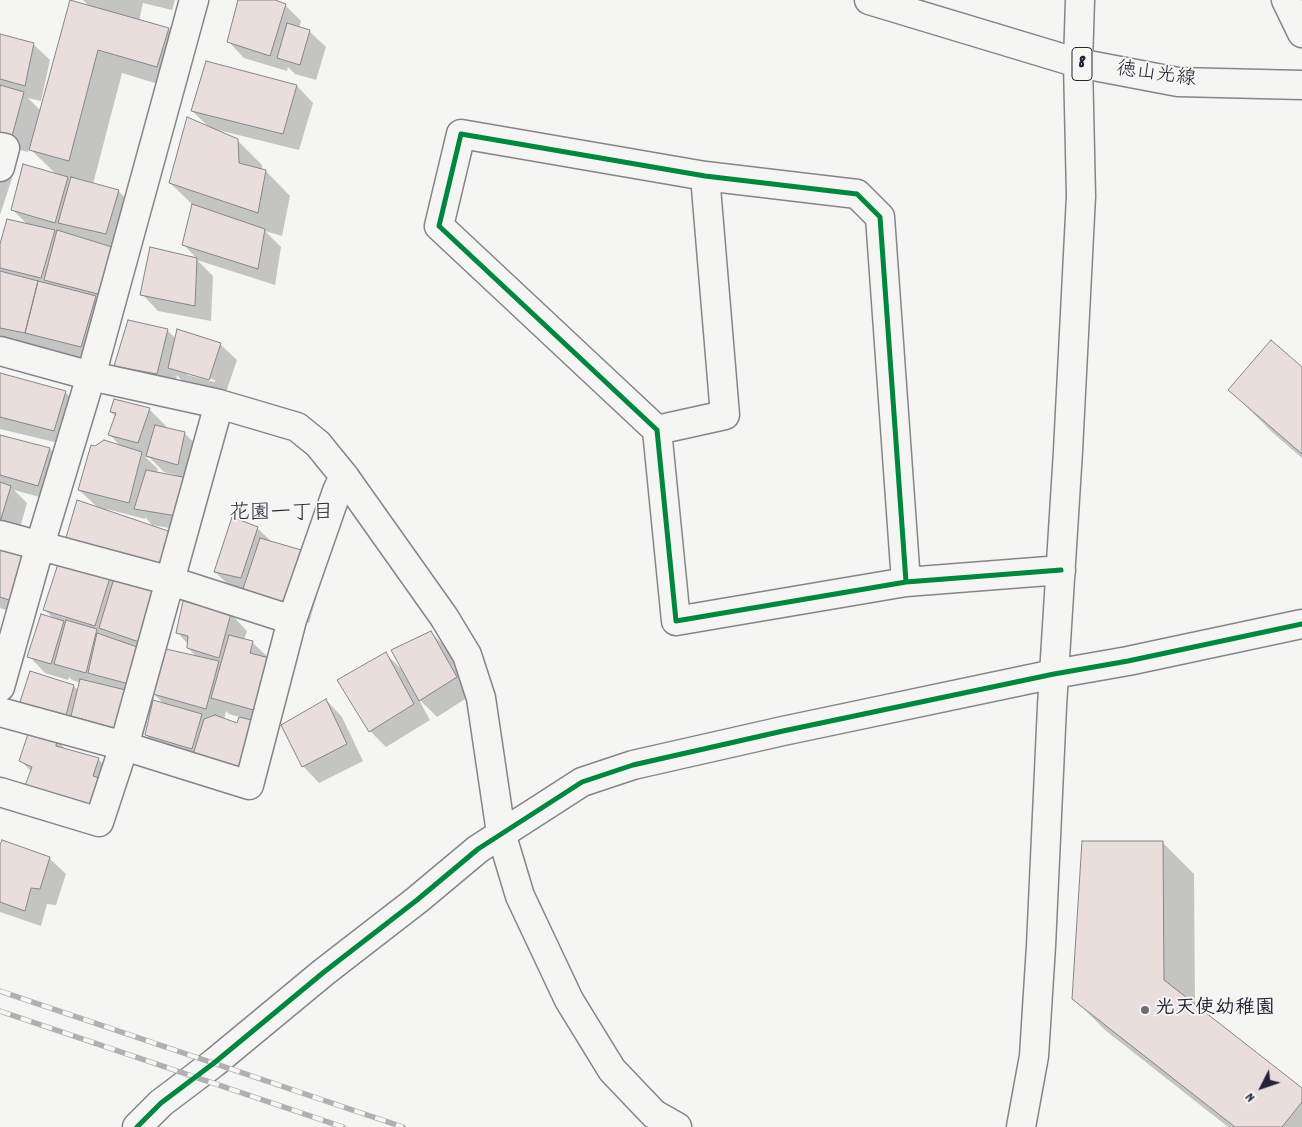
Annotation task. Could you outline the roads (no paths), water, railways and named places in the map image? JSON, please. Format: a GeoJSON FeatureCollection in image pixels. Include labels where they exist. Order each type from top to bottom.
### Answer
{"type":"FeatureCollection","features":[{"type":"Feature","properties":{"kind":"street"},"geometry":{"type":"LineString","coordinates":[[0,687],[91,376],[194,0]]}},
{"type":"Feature","properties":{"kind":"street","name":"徳山光線"},"geometry":{"type":"LineString","coordinates":[[870,0],[1078,63],[1178,82],[1302,85]]}},
{"type":"Feature","properties":{"kind":"street"},"geometry":{"type":"LineString","coordinates":[[1021,1127],[1034,1056],[1081,196],[1078,63],[1080,0]]}},
{"type":"Feature","properties":{"kind":"street"},"geometry":{"type":"LineString","coordinates":[[1286,0],[1302,33]]}},
{"type":"Feature","properties":{"kind":"street"},"geometry":{"type":"LineString","coordinates":[[906,582],[880,216],[857,194],[705,176],[461,134],[439,226],[656,430],[676,621],[906,582],[1061,570]]}},
{"type":"Feature","properties":{"kind":"street"},"geometry":{"type":"LineString","coordinates":[[0,147],[5,148],[0,167]]}},
{"type":"Feature","properties":{"kind":"street"},"geometry":{"type":"LineString","coordinates":[[656,430],[725,416],[705,176]]}},
{"type":"Feature","properties":{"kind":"street"},"geometry":{"type":"LineString","coordinates":[[0,351],[91,376],[219,404],[297,427],[318,444],[344,476],[444,618],[467,655],[481,698],[502,833],[520,896],[570,1000],[612,1070],[654,1114],[677,1127]]}},
{"type":"Feature","properties":{"kind":"street"},"geometry":{"type":"LineString","coordinates":[[0,792],[99,822],[124,746],[219,404]]}},
{"type":"Feature","properties":{"kind":"street"},"geometry":{"type":"LineString","coordinates":[[0,712],[124,746],[249,785],[292,620],[344,476]]}},
{"type":"Feature","properties":{"kind":"street"},"geometry":{"type":"LineString","coordinates":[[0,535],[171,581],[292,620]]}},
{"type":"Feature","properties":{"kind":"street"},"geometry":{"type":"LineString","coordinates":[[137,1127],[161,1103],[214,1063],[478,849],[582,782],[633,765],[782,731],[1054,674],[1128,662],[1302,624]]}},
{"type":"Feature","properties":{"kind":"railway"},"geometry":{"type":"LineString","coordinates":[[0,991],[403,1127]]}},
{"type":"Feature","properties":{"kind":"railway"},"geometry":{"type":"LineString","coordinates":[[0,1011],[343,1127]]}},
{"type":"Feature","properties":{"kind":"place","name":"光天使幼稚園"},"geometry":{"type":"Point","coordinates":[1145,1010]}},
{"type":"Feature","properties":{"kind":"district","name":"花園一丁目"},"geometry":{"type":"Point","coordinates":[281,515]}}]}
